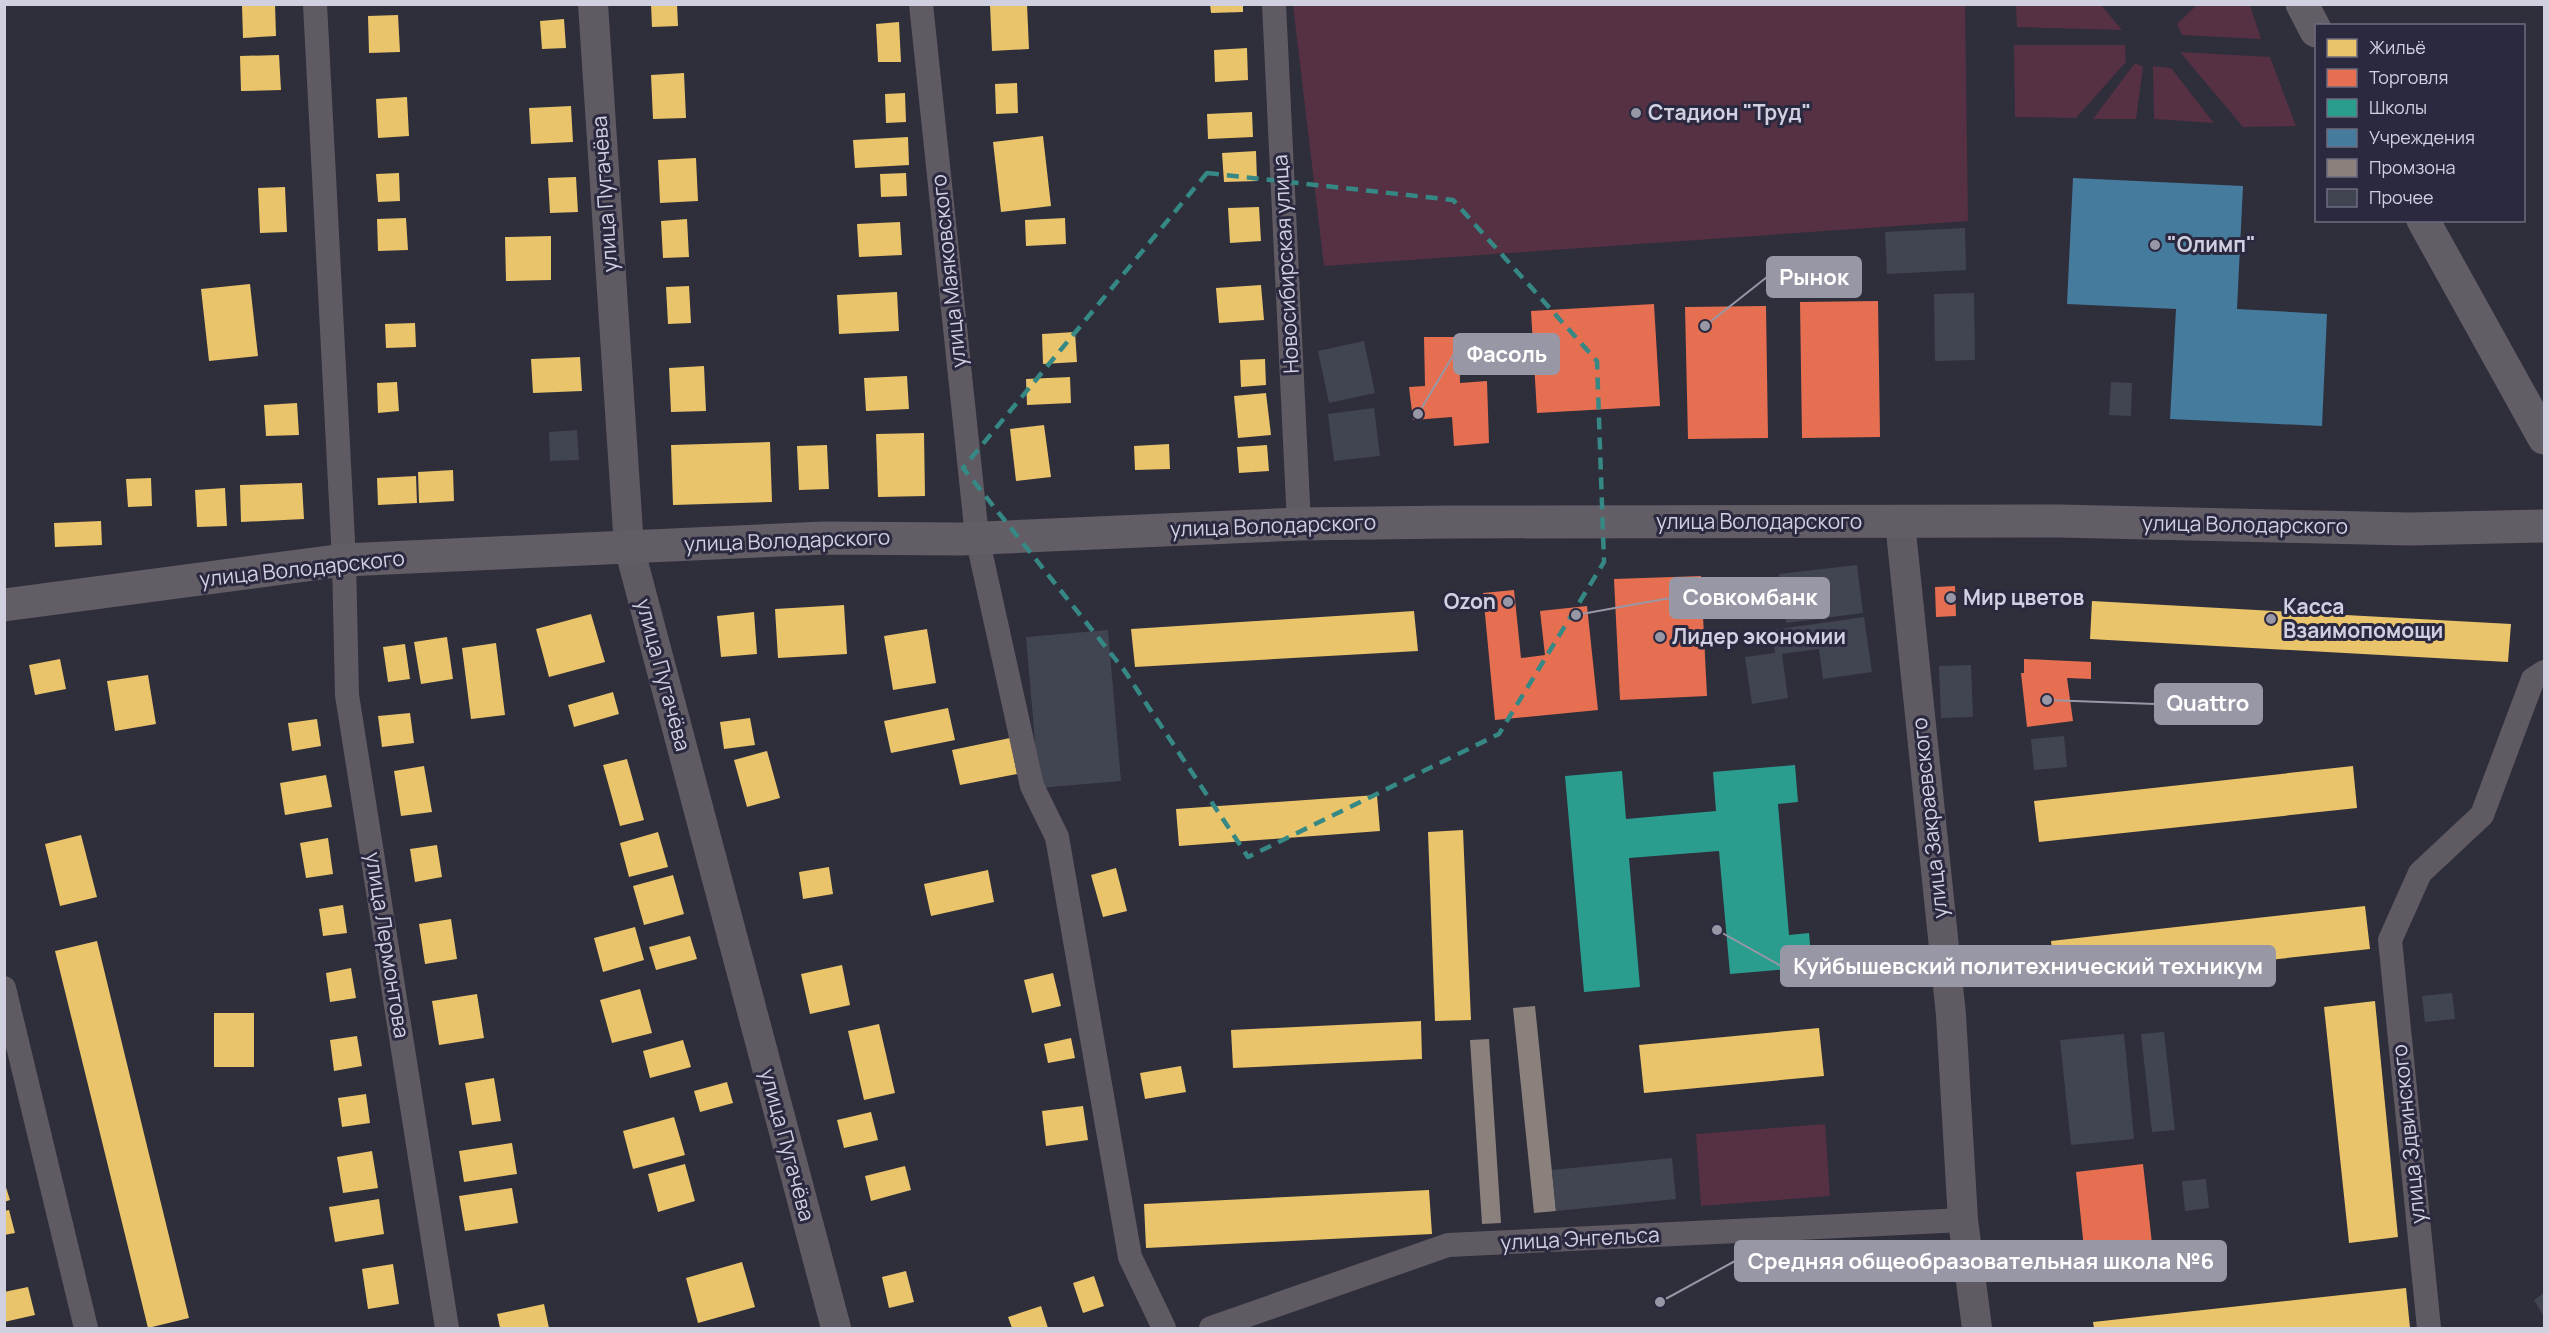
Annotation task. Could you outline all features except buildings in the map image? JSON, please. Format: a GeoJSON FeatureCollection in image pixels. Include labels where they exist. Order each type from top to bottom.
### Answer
{"type":"FeatureCollection","features":[{"type":"Feature","properties":{"kind":"main road"},"geometry":{"type":"LineString","coordinates":[[2424,222],[2544,438]]}},
{"type":"Feature","properties":{"kind":"main road","name":"улица Володарского"},"geometry":{"type":"LineString","coordinates":[[4,605],[344,560],[824,538],[977,537],[1299,524],[2071,521],[2410,529],[2544,526]]}},
{"type":"Feature","properties":{"kind":"street","name":"улица Лермонтова"},"geometry":{"type":"LineString","coordinates":[[315,4],[344,560],[347,695],[447,1329]]}},
{"type":"Feature","properties":{"kind":"street","name":"улица Пугачёва"},"geometry":{"type":"LineString","coordinates":[[593,4],[629,547],[836,1329]]}},
{"type":"Feature","properties":{"kind":"street","name":"улица Маяковского"},"geometry":{"type":"LineString","coordinates":[[921,4],[977,537],[1032,786],[1057,837],[1130,1257],[1164,1329]]}},
{"type":"Feature","properties":{"kind":"street","name":"Новосибирская улица"},"geometry":{"type":"LineString","coordinates":[[1274,4],[1299,524]]}},
{"type":"Feature","properties":{"kind":"street","name":"улица Закраевского"},"geometry":{"type":"LineString","coordinates":[[1900,522],[1952,1015],[1963,1220],[1977,1329]]}},
{"type":"Feature","properties":{"kind":"street","name":"улица Здвинского"},"geometry":{"type":"LineString","coordinates":[[2429,1329],[2390,940],[2420,873],[2482,815],[2533,679],[2544,672]]}},
{"type":"Feature","properties":{"kind":"street"},"geometry":{"type":"LineString","coordinates":[[4,988],[86,1329]]}},
{"type":"Feature","properties":{"kind":"street","name":"улица Энгельса"},"geometry":{"type":"LineString","coordinates":[[1211,1329],[1448,1245],[1963,1220]]}},
{"type":"Feature","properties":{"kind":"highlighted area"},"geometry":{"type":"Polygon","coordinates":[[[1207,173],[1453,200],[1597,361],[1604,562],[1499,734],[1248,857],[1124,670],[963,468],[1207,173]]]}},
{"type":"Feature","properties":{"kind":"shaded area"},"geometry":{"type":"Polygon","coordinates":[[[2198,4],[2250,5],[2261,39],[2182,35],[2177,24],[2198,4]]]}},
{"type":"Feature","properties":{"kind":"shaded area","name":"Стадион \"Труд\""},"geometry":{"type":"Polygon","coordinates":[[[1293,5],[1965,5],[1968,221],[1324,266],[1293,5]]]}},
{"type":"Feature","properties":{"kind":"shaded area"},"geometry":{"type":"Polygon","coordinates":[[[2016,5],[2101,5],[2122,30],[2017,27],[2016,5]]]}},
{"type":"Feature","properties":{"kind":"shaded area"},"geometry":{"type":"Polygon","coordinates":[[[2014,45],[2125,45],[2126,62],[2076,118],[2015,117],[2014,45]]]}},
{"type":"Feature","properties":{"kind":"shaded area"},"geometry":{"type":"Polygon","coordinates":[[[2180,52],[2270,57],[2296,126],[2243,127],[2180,52]]]}},
{"type":"Feature","properties":{"kind":"shaded area"},"geometry":{"type":"Polygon","coordinates":[[[2135,63],[2143,67],[2136,119],[2093,119],[2135,63]]]}},
{"type":"Feature","properties":{"kind":"shaded area"},"geometry":{"type":"Polygon","coordinates":[[[2153,66],[2171,68],[2214,123],[2154,119],[2153,66]]]}},
{"type":"Feature","properties":{"kind":"shaded area"},"geometry":{"type":"Polygon","coordinates":[[[1825,1124],[1830,1196],[1701,1206],[1696,1134],[1825,1124]]]}},
{"type":"Feature","properties":{"kind":"place","name":"Стадион \"Труд\""},"geometry":{"type":"Point","coordinates":[1636,113]}},
{"type":"Feature","properties":{"kind":"place","name":"\"Олимп\""},"geometry":{"type":"Point","coordinates":[2155,245]}},
{"type":"Feature","properties":{"kind":"place","name":"Рынок"},"geometry":{"type":"Point","coordinates":[1705,326]}},
{"type":"Feature","properties":{"kind":"place","name":"Фасоль"},"geometry":{"type":"Point","coordinates":[1418,414]}},
{"type":"Feature","properties":{"kind":"place","name":"Мир цветов"},"geometry":{"type":"Point","coordinates":[1951,598]}},
{"type":"Feature","properties":{"kind":"place","name":"Ozon"},"geometry":{"type":"Point","coordinates":[1508,602]}},
{"type":"Feature","properties":{"kind":"place","name":"Совкомбанк"},"geometry":{"type":"Point","coordinates":[1576,615]}},
{"type":"Feature","properties":{"kind":"place","name":"Касса Взаимопомощи"},"geometry":{"type":"Point","coordinates":[2271,619]}},
{"type":"Feature","properties":{"kind":"place","name":"Лидер экономии"},"geometry":{"type":"Point","coordinates":[1660,637]}},
{"type":"Feature","properties":{"kind":"place","name":"Quattro"},"geometry":{"type":"Point","coordinates":[2047,700]}},
{"type":"Feature","properties":{"kind":"place","name":"Куйбышевский политехнический техникум"},"geometry":{"type":"Point","coordinates":[1717,930]}},
{"type":"Feature","properties":{"kind":"place","name":"Средняя общеобразовательная школа №6"},"geometry":{"type":"Point","coordinates":[1660,1302]}}]}
